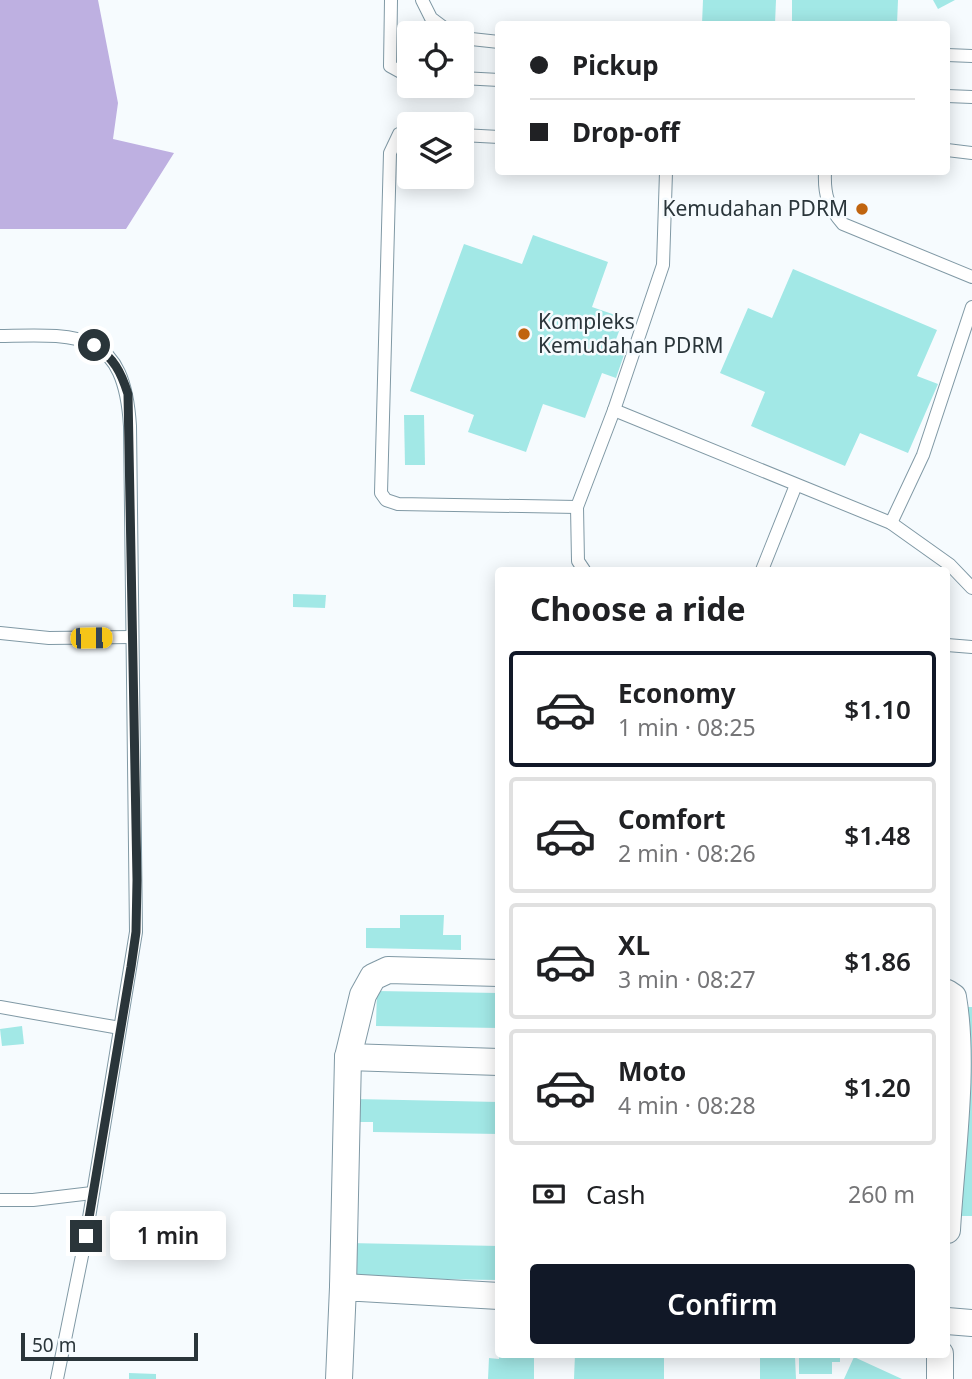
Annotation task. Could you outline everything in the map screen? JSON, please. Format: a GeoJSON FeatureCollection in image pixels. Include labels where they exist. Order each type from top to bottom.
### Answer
{"type":"FeatureCollection","features":[{"type":"Feature","properties":{"kind":"street"},"geometry":{"type":"LineString","coordinates":[[339,1379],[348,1057],[363,995],[373,977],[388,970],[495,973]]}},
{"type":"Feature","properties":{"kind":"street"},"geometry":{"type":"LineString","coordinates":[[950,995],[953,997],[956,1015],[950,1114]]}},
{"type":"Feature","properties":{"kind":"street"},"geometry":{"type":"LineString","coordinates":[[348,1057],[495,1062]]}},
{"type":"Feature","properties":{"kind":"street"},"geometry":{"type":"LineString","coordinates":[[343,1287],[495,1296]]}},
{"type":"Feature","properties":{"kind":"street"},"geometry":{"type":"LineString","coordinates":[[950,1321],[972,1323]]}},
{"type":"Feature","properties":{"kind":"street"},"geometry":{"type":"LineString","coordinates":[[940,1358],[940,1379]]}},
{"type":"Feature","properties":{"kind":"lane"},"geometry":{"type":"LineString","coordinates":[[391,0],[390,66],[397,70]]}},
{"type":"Feature","properties":{"kind":"lane"},"geometry":{"type":"LineString","coordinates":[[422,0],[435,21]]}},
{"type":"Feature","properties":{"kind":"lane"},"geometry":{"type":"LineString","coordinates":[[474,39],[495,42]]}},
{"type":"Feature","properties":{"kind":"lane"},"geometry":{"type":"LineString","coordinates":[[950,55],[972,55]]}},
{"type":"Feature","properties":{"kind":"lane"},"geometry":{"type":"LineString","coordinates":[[474,79],[495,80]]}},
{"type":"Feature","properties":{"kind":"lane"},"geometry":{"type":"LineString","coordinates":[[950,96],[972,97]]}},
{"type":"Feature","properties":{"kind":"lane"},"geometry":{"type":"LineString","coordinates":[[474,136],[495,137]]}},
{"type":"Feature","properties":{"kind":"lane"},"geometry":{"type":"LineString","coordinates":[[397,138],[390,153],[381,493],[386,500],[398,504],[577,507]]}},
{"type":"Feature","properties":{"kind":"lane"},"geometry":{"type":"LineString","coordinates":[[950,150],[972,153]]}},
{"type":"Feature","properties":{"kind":"lane"},"geometry":{"type":"LineString","coordinates":[[582,567],[578,561],[577,507],[614,410],[663,265],[666,175]]}},
{"type":"Feature","properties":{"kind":"lane"},"geometry":{"type":"LineString","coordinates":[[825,175],[824,190],[829,208],[843,224],[972,276]]}},
{"type":"Feature","properties":{"kind":"lane"},"geometry":{"type":"LineString","coordinates":[[891,523],[923,454],[972,307]]}},
{"type":"Feature","properties":{"kind":"lane"},"geometry":{"type":"LineString","coordinates":[[0,336],[75,337],[111,356],[122,373],[128,394],[130,426],[136,932],[57,1379]]}},
{"type":"Feature","properties":{"kind":"lane"},"geometry":{"type":"LineString","coordinates":[[614,410],[891,523],[950,565],[972,588]]}},
{"type":"Feature","properties":{"kind":"lane"},"geometry":{"type":"LineString","coordinates":[[763,567],[796,485]]}},
{"type":"Feature","properties":{"kind":"lane"},"geometry":{"type":"LineString","coordinates":[[0,633],[49,638],[131,637]]}},
{"type":"Feature","properties":{"kind":"lane"},"geometry":{"type":"LineString","coordinates":[[950,645],[972,647]]}},
{"type":"Feature","properties":{"kind":"lane"},"geometry":{"type":"LineString","coordinates":[[0,1007],[120,1028]]}},
{"type":"Feature","properties":{"kind":"lane"},"geometry":{"type":"LineString","coordinates":[[0,1200],[33,1200],[92,1193]]}},
{"type":"Feature","properties":{"kind":"shaded area"},"geometry":{"type":"Polygon","coordinates":[[[0,0],[98,0],[118,103],[113,139],[174,153],[126,229],[0,229],[0,0]]]}},
{"type":"Feature","properties":{"kind":"building"},"geometry":{"type":"Polygon","coordinates":[[[703,0],[776,0],[775,21],[702,21],[703,0]]]}},
{"type":"Feature","properties":{"kind":"building"},"geometry":{"type":"Polygon","coordinates":[[[792,0],[898,0],[897,21],[792,21],[792,0]]]}},
{"type":"Feature","properties":{"kind":"building"},"geometry":{"type":"Polygon","coordinates":[[[933,0],[955,0],[938,9],[933,0]]]}},
{"type":"Feature","properties":{"kind":"building","name":"Kompleks Kemudahan PDRM"},"geometry":{"type":"Polygon","coordinates":[[[533,235],[608,262],[592,307],[624,318],[612,350],[624,355],[616,378],[602,373],[585,418],[543,404],[526,452],[468,432],[474,415],[410,391],[464,244],[522,264],[533,235]]]}},
{"type":"Feature","properties":{"kind":"building","name":"Kompleks Kemudahan PDRM"},"geometry":{"type":"Polygon","coordinates":[[[793,269],[937,330],[917,376],[938,384],[908,453],[860,433],[845,466],[751,426],[765,392],[720,373],[748,308],[772,318],[793,269]]]}},
{"type":"Feature","properties":{"kind":"building"},"geometry":{"type":"Polygon","coordinates":[[[404,415],[424,415],[425,465],[405,465],[404,415]]]}},
{"type":"Feature","properties":{"kind":"building"},"geometry":{"type":"Polygon","coordinates":[[[293,594],[326,595],[325,608],[293,607],[293,594]]]}},
{"type":"Feature","properties":{"kind":"building"},"geometry":{"type":"Polygon","coordinates":[[[400,915],[444,915],[443,935],[461,935],[461,950],[366,948],[366,928],[400,928],[400,915]]]}},
{"type":"Feature","properties":{"kind":"building"},"geometry":{"type":"Polygon","coordinates":[[[377,991],[495,993],[495,1028],[376,1026],[377,991]]]}},
{"type":"Feature","properties":{"kind":"building"},"geometry":{"type":"Polygon","coordinates":[[[966,1007],[972,1007],[972,1216],[959,1216],[966,1007]]]}},
{"type":"Feature","properties":{"kind":"building"},"geometry":{"type":"Polygon","coordinates":[[[22,1026],[24,1044],[2,1046],[0,1029],[22,1026]]]}},
{"type":"Feature","properties":{"kind":"building"},"geometry":{"type":"Polygon","coordinates":[[[355,1099],[495,1102],[495,1134],[373,1132],[373,1122],[355,1122],[355,1099]]]}},
{"type":"Feature","properties":{"kind":"building"},"geometry":{"type":"Polygon","coordinates":[[[348,1243],[495,1246],[495,1280],[348,1278],[348,1243]]]}},
{"type":"Feature","properties":{"kind":"building"},"geometry":{"type":"Polygon","coordinates":[[[489,1358],[534,1358],[534,1379],[488,1379],[489,1358]]]}},
{"type":"Feature","properties":{"kind":"building"},"geometry":{"type":"Polygon","coordinates":[[[575,1358],[664,1358],[664,1379],[574,1379],[575,1358]]]}},
{"type":"Feature","properties":{"kind":"building"},"geometry":{"type":"Polygon","coordinates":[[[760,1358],[795,1358],[796,1379],[760,1379],[760,1358]]]}},
{"type":"Feature","properties":{"kind":"building"},"geometry":{"type":"Polygon","coordinates":[[[799,1358],[840,1358],[840,1362],[832,1362],[832,1374],[799,1374],[799,1358]]]}},
{"type":"Feature","properties":{"kind":"building"},"geometry":{"type":"Polygon","coordinates":[[[854,1358],[856,1358],[902,1379],[844,1379],[854,1358]]]}},
{"type":"Feature","properties":{"kind":"building"},"geometry":{"type":"Polygon","coordinates":[[[129,1373],[156,1374],[156,1379],[129,1379],[129,1373]]]}},
{"type":"Feature","properties":{"kind":"place","name":"Kemudahan PDRM"},"geometry":{"type":"Point","coordinates":[862,209]}},
{"type":"Feature","properties":{"kind":"place","name":"Kompleks Kemudahan PDRM"},"geometry":{"type":"Point","coordinates":[524,334]}},
{"type":"Feature","properties":{"kind":"route"},"geometry":{"type":"LineString","coordinates":[[86,1236],[131,967],[136,932],[137,880],[131,686],[128,394],[122,373],[111,356],[94,345]]}}]}
